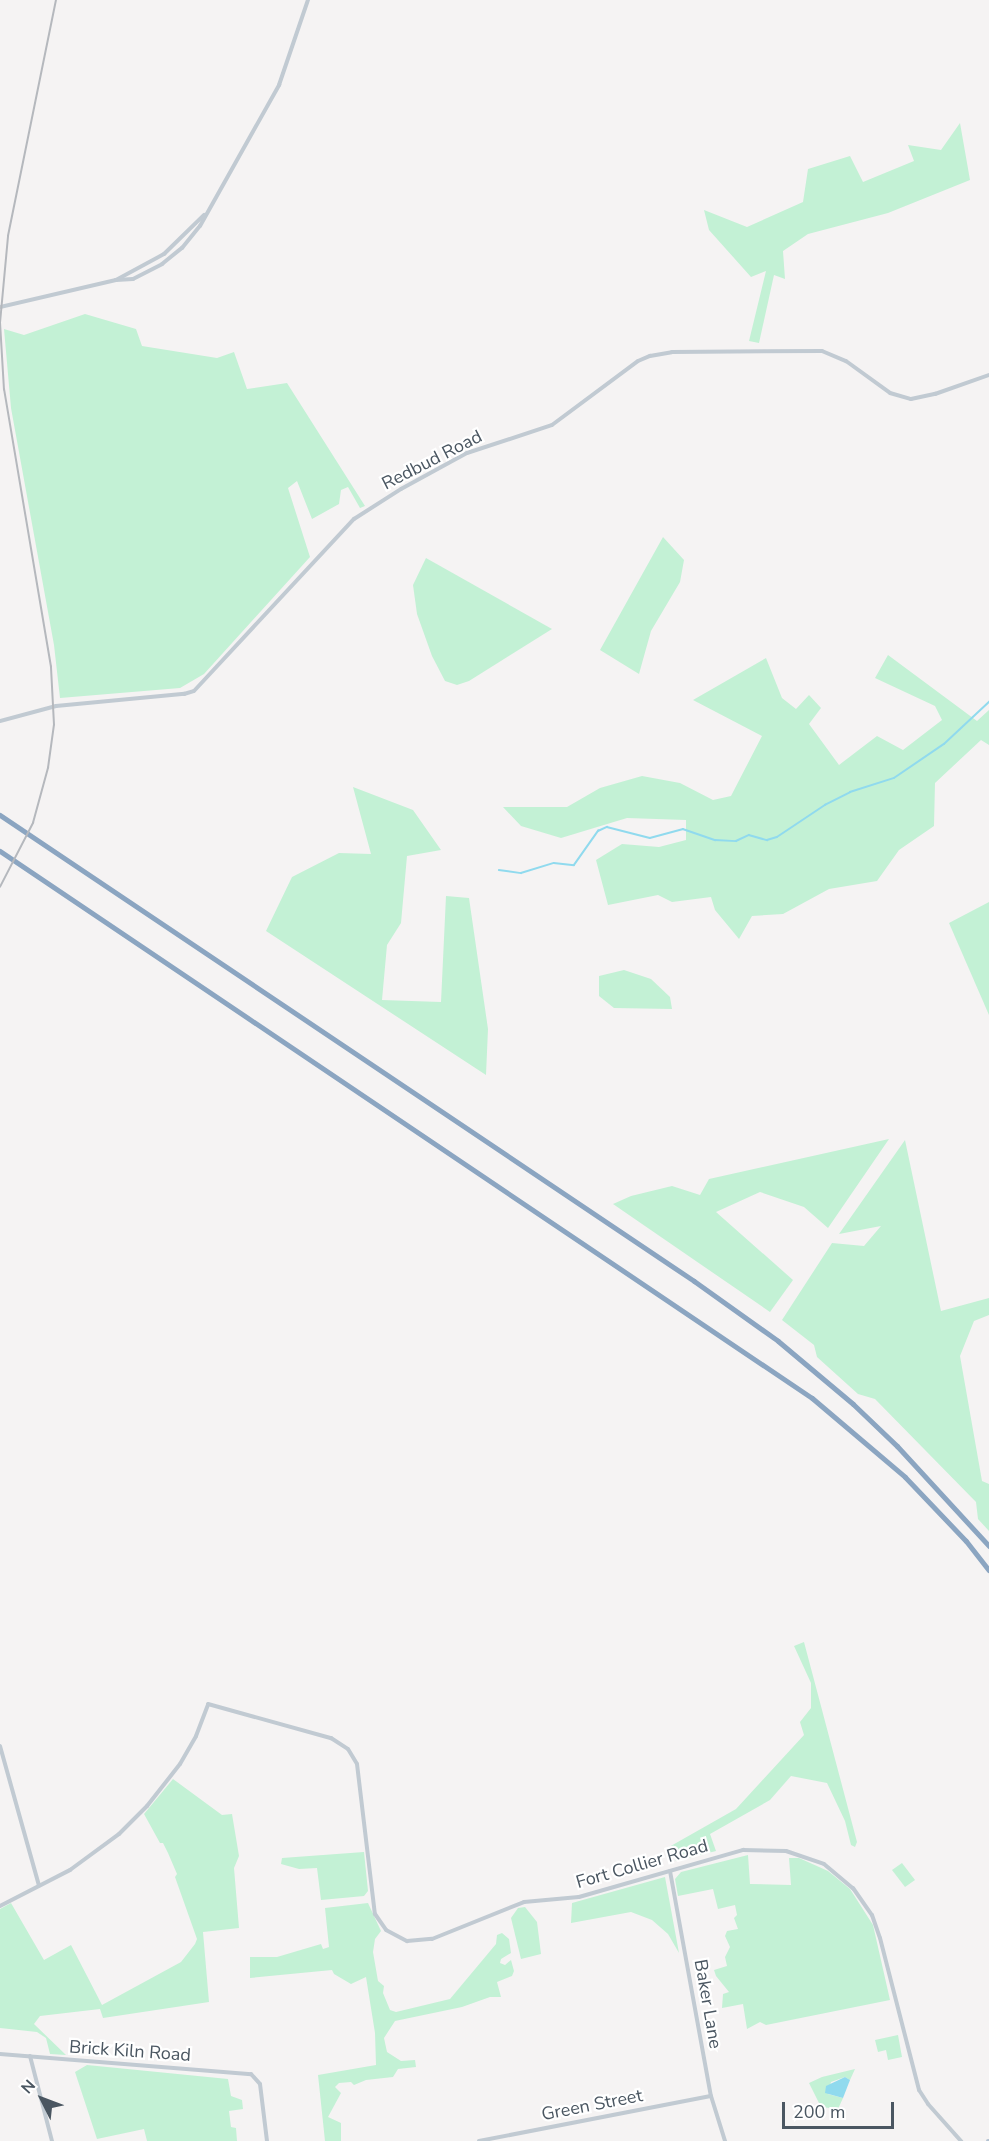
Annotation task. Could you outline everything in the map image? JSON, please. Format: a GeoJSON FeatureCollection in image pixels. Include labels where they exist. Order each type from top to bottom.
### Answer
{"type":"FeatureCollection","features":[{"type":"Feature","properties":{"kind":"highway"},"geometry":{"type":"LineString","coordinates":[[0,815],[694,1281],[778,1341],[845,1397],[897,1446],[989,1546]]}},
{"type":"Feature","properties":{"kind":"highway"},"geometry":{"type":"LineString","coordinates":[[1,852],[812,1398],[905,1478],[966,1541],[989,1570]]}},
{"type":"Feature","properties":{"kind":"street"},"geometry":{"type":"LineString","coordinates":[[0,307],[116,280],[133,279],[167,260],[190,240],[201,225],[204,215],[279,85],[308,0]]}},
{"type":"Feature","properties":{"kind":"street"},"geometry":{"type":"LineString","coordinates":[[116,280],[164,254],[204,215]]}},
{"type":"Feature","properties":{"kind":"street","name":"Redbud Road"},"geometry":{"type":"LineString","coordinates":[[0,721],[57,706],[184,694],[194,691],[354,519],[401,489],[467,453],[552,424],[638,361],[650,356],[694,352],[822,351],[846,361],[890,393],[910,399],[935,394],[989,375]]}},
{"type":"Feature","properties":{"kind":"street","name":"Fort Collier Road"},"geometry":{"type":"LineString","coordinates":[[39,1886],[98,1851],[147,1806],[180,1764],[196,1736],[208,1704],[331,1738],[352,1754],[357,1764],[364,1805],[375,1914],[386,1930],[403,1940],[426,1941],[524,1902],[579,1897],[738,1851],[768,1849],[811,1858],[845,1880],[863,1901],[877,1927],[920,2092],[961,2141]]}},
{"type":"Feature","properties":{"kind":"street"},"geometry":{"type":"LineString","coordinates":[[0,1746],[39,1886],[0,1906]]}},
{"type":"Feature","properties":{"kind":"street","name":"Baker Lane"},"geometry":{"type":"LineString","coordinates":[[670,1871],[711,2096],[725,2141]]}},
{"type":"Feature","properties":{"kind":"street","name":"Brick Kiln Road"},"geometry":{"type":"LineString","coordinates":[[0,2054],[236,2072],[257,2078],[260,2084],[267,2141]]}},
{"type":"Feature","properties":{"kind":"street"},"geometry":{"type":"LineString","coordinates":[[30,2056],[52,2141]]}},
{"type":"Feature","properties":{"kind":"street","name":"Green Street"},"geometry":{"type":"LineString","coordinates":[[479,2141],[711,2096]]}},
{"type":"Feature","properties":{"kind":"green space"},"geometry":{"type":"Polygon","coordinates":[[[960,123],[970,180],[888,213],[808,234],[783,251],[785,279],[774,275],[759,343],[749,341],[766,271],[751,277],[709,230],[704,210],[747,227],[803,202],[808,169],[850,156],[863,182],[914,161],[908,145],[941,150],[960,123]]]}},
{"type":"Feature","properties":{"kind":"green space"},"geometry":{"type":"Polygon","coordinates":[[[85,314],[136,329],[142,346],[217,358],[234,352],[247,389],[287,383],[365,506],[360,508],[348,487],[341,490],[339,504],[312,519],[297,481],[288,488],[310,557],[204,674],[180,688],[60,698],[54,645],[11,408],[4,329],[24,335],[85,314]]]}},
{"type":"Feature","properties":{"kind":"green space"},"geometry":{"type":"Polygon","coordinates":[[[663,537],[684,560],[680,582],[651,631],[639,674],[600,650],[663,537]]]}},
{"type":"Feature","properties":{"kind":"green space"},"geometry":{"type":"Polygon","coordinates":[[[426,558],[552,629],[469,681],[457,685],[445,681],[432,656],[417,614],[413,585],[426,558]]]}},
{"type":"Feature","properties":{"kind":"green space"},"geometry":{"type":"Polygon","coordinates":[[[888,655],[977,721],[989,710],[989,745],[981,740],[935,783],[934,826],[899,850],[877,881],[829,889],[783,914],[752,916],[739,939],[715,910],[711,897],[672,902],[658,895],[608,905],[596,860],[622,844],[659,847],[686,840],[686,820],[627,818],[561,838],[521,826],[503,807],[567,807],[600,788],[642,776],[680,783],[713,800],[731,796],[762,736],[693,700],[766,658],[782,698],[796,709],[809,695],[821,708],[809,724],[839,765],[877,736],[903,750],[942,720],[935,706],[875,678],[888,655]]]}},
{"type":"Feature","properties":{"kind":"green space"},"geometry":{"type":"Polygon","coordinates":[[[353,787],[413,810],[441,850],[407,856],[401,923],[387,945],[382,1000],[441,1002],[446,896],[469,898],[488,1029],[486,1075],[266,931],[292,877],[339,853],[371,854],[353,787]]]}},
{"type":"Feature","properties":{"kind":"green space"},"geometry":{"type":"Polygon","coordinates":[[[989,902],[989,1015],[949,923],[989,902]]]}},
{"type":"Feature","properties":{"kind":"green space"},"geometry":{"type":"Polygon","coordinates":[[[624,970],[651,979],[670,997],[672,1009],[614,1008],[599,996],[599,976],[624,970]]]}},
{"type":"Feature","properties":{"kind":"green space"},"geometry":{"type":"Polygon","coordinates":[[[889,1139],[828,1228],[804,1207],[760,1192],[716,1212],[793,1280],[770,1312],[613,1204],[631,1196],[672,1186],[700,1195],[709,1179],[889,1139]]]}},
{"type":"Feature","properties":{"kind":"green space"},"geometry":{"type":"Polygon","coordinates":[[[905,1140],[941,1311],[989,1298],[989,1315],[974,1321],[960,1356],[982,1481],[989,1484],[989,1531],[978,1519],[976,1502],[875,1399],[858,1394],[817,1357],[814,1345],[782,1320],[832,1243],[864,1246],[881,1226],[839,1234],[905,1140]]]}},
{"type":"Feature","properties":{"kind":"green space"},"geometry":{"type":"Polygon","coordinates":[[[804,1642],[857,1842],[855,1847],[851,1845],[845,1821],[827,1783],[791,1776],[770,1800],[710,1834],[716,1851],[676,1861],[669,1847],[736,1809],[804,1735],[800,1722],[811,1708],[811,1683],[794,1646],[804,1642]]]}},
{"type":"Feature","properties":{"kind":"green space"},"geometry":{"type":"Polygon","coordinates":[[[173,1779],[222,1815],[232,1814],[239,1856],[234,1868],[239,1928],[203,1932],[209,2002],[103,2018],[100,2009],[40,2016],[34,2024],[66,2055],[50,2054],[46,2038],[37,2032],[0,2028],[0,1909],[11,1903],[44,1960],[71,1945],[102,2005],[181,1962],[195,1944],[197,1939],[175,1877],[177,1874],[163,1843],[160,1843],[144,1814],[173,1779]]]}},
{"type":"Feature","properties":{"kind":"green space"},"geometry":{"type":"Polygon","coordinates":[[[364,1852],[368,1891],[364,1896],[321,1900],[317,1868],[299,1869],[281,1864],[282,1858],[364,1852]]]}},
{"type":"Feature","properties":{"kind":"green space"},"geometry":{"type":"Polygon","coordinates":[[[748,1855],[750,1884],[791,1885],[789,1858],[799,1858],[828,1871],[850,1889],[873,1925],[890,2000],[766,2025],[760,2022],[747,2029],[743,2004],[722,2008],[723,1994],[729,1992],[714,1970],[727,1966],[725,1957],[730,1947],[725,1936],[727,1931],[738,1929],[734,1918],[737,1915],[735,1905],[718,1909],[713,1889],[678,1896],[675,1879],[681,1872],[748,1855]]]}},
{"type":"Feature","properties":{"kind":"green space"},"geometry":{"type":"Polygon","coordinates":[[[902,1863],[915,1880],[905,1887],[892,1870],[902,1863]]]}},
{"type":"Feature","properties":{"kind":"green space"},"geometry":{"type":"Polygon","coordinates":[[[665,1877],[679,1953],[668,1934],[652,1920],[631,1912],[571,1923],[572,1903],[665,1877]]]}},
{"type":"Feature","properties":{"kind":"green space"},"geometry":{"type":"Polygon","coordinates":[[[368,1903],[381,1931],[375,1939],[373,1952],[378,1981],[384,1986],[383,1993],[390,2010],[396,2012],[450,1999],[496,1944],[497,1935],[502,1933],[509,1939],[511,1953],[501,1959],[500,1963],[505,1965],[511,1960],[514,1971],[512,1976],[497,1982],[501,1997],[490,1997],[462,2007],[395,2021],[384,2038],[387,2052],[401,2061],[415,2060],[416,2067],[398,2069],[393,2077],[366,2080],[354,2085],[351,2082],[339,2083],[335,2087],[341,2093],[328,2117],[341,2123],[341,2141],[325,2141],[318,2075],[376,2065],[375,2033],[366,1977],[351,1984],[334,1974],[332,1970],[250,1978],[250,1957],[277,1957],[321,1944],[323,1949],[329,1947],[325,1908],[368,1903]]]}},
{"type":"Feature","properties":{"kind":"green space"},"geometry":{"type":"Polygon","coordinates":[[[525,1907],[537,1922],[541,1954],[521,1959],[511,1918],[518,1908],[525,1907]]]}},
{"type":"Feature","properties":{"kind":"green space"},"geometry":{"type":"Polygon","coordinates":[[[898,2035],[902,2057],[888,2060],[886,2050],[878,2052],[875,2040],[898,2035]]]}},
{"type":"Feature","properties":{"kind":"green space"},"geometry":{"type":"Polygon","coordinates":[[[87,2065],[228,2079],[231,2096],[242,2100],[243,2109],[229,2111],[231,2127],[236,2128],[237,2141],[147,2141],[144,2129],[97,2139],[75,2072],[87,2065]]]}},
{"type":"Feature","properties":{"kind":"green space"},"geometry":{"type":"Polygon","coordinates":[[[855,2069],[850,2080],[845,2077],[831,2082],[828,2094],[843,2098],[838,2109],[821,2107],[809,2083],[822,2077],[855,2069]]]}},
{"type":"Feature","properties":{"kind":"water"},"geometry":{"type":"Polygon","coordinates":[[[845,2077],[850,2080],[843,2098],[825,2093],[826,2086],[845,2077]]]}},
{"type":"Feature","properties":{"kind":"waterway"},"geometry":{"type":"LineString","coordinates":[[499,870],[521,873],[554,863],[574,865],[598,831],[607,827],[650,838],[683,829],[715,840],[736,841],[749,835],[767,840],[777,837],[825,805],[850,792],[894,778],[944,744],[989,702]]}},
{"type":"Feature","properties":{"kind":"railway"},"geometry":{"type":"LineString","coordinates":[[0,887],[33,823],[48,768],[54,725],[51,667],[4,390],[0,323],[8,236],[56,0]]}}]}
